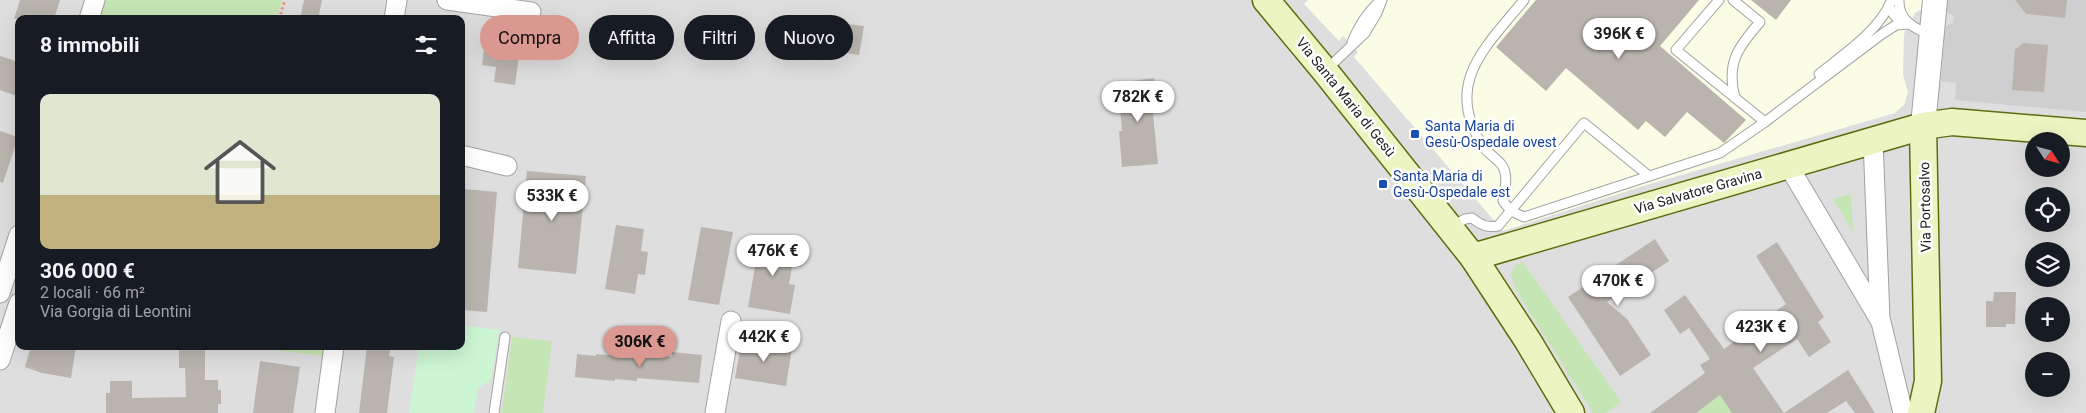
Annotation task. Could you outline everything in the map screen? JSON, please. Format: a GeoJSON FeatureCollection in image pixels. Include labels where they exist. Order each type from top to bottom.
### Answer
{"type":"FeatureCollection","features":[{"type":"Feature","properties":{"kind":"main road","name":"Via Santa Maria di Gesù"},"geometry":{"type":"LineString","coordinates":[[1266,0],[1325,70],[1450,227],[1473,257],[1528,341]]}},
{"type":"Feature","properties":{"kind":"main road","name":"Via Salvatore Gravina"},"geometry":{"type":"LineString","coordinates":[[1473,257],[1923,126],[1952,122],[2086,133]]}},
{"type":"Feature","properties":{"kind":"main road","name":"Via Portosalvo"},"geometry":{"type":"LineString","coordinates":[[1921,413],[1928,381],[1923,126]]}},
{"type":"Feature","properties":{"kind":"main road"},"geometry":{"type":"LineString","coordinates":[[1528,341],[1571,413]]}},
{"type":"Feature","properties":{"kind":"main road"},"geometry":{"type":"LineString","coordinates":[[1528,341],[1583,413]]}},
{"type":"Feature","properties":{"kind":"street"},"geometry":{"type":"LineString","coordinates":[[90,15],[95,0]]}},
{"type":"Feature","properties":{"kind":"street"},"geometry":{"type":"LineString","coordinates":[[395,15],[397,0]]}},
{"type":"Feature","properties":{"kind":"street"},"geometry":{"type":"LineString","coordinates":[[447,0],[531,12]]}},
{"type":"Feature","properties":{"kind":"street","name":"Via Portosalvo"},"geometry":{"type":"LineString","coordinates":[[1923,126],[1935,0]]}},
{"type":"Feature","properties":{"kind":"street"},"geometry":{"type":"LineString","coordinates":[[1873,140],[1880,322],[1903,413]]}},
{"type":"Feature","properties":{"kind":"street"},"geometry":{"type":"LineString","coordinates":[[465,156],[507,166]]}},
{"type":"Feature","properties":{"kind":"street"},"geometry":{"type":"LineString","coordinates":[[1788,165],[1880,322]]}},
{"type":"Feature","properties":{"kind":"street"},"geometry":{"type":"LineString","coordinates":[[0,293],[15,247]]}},
{"type":"Feature","properties":{"kind":"street"},"geometry":{"type":"LineString","coordinates":[[0,360],[15,315]]}},
{"type":"Feature","properties":{"kind":"street"},"geometry":{"type":"LineString","coordinates":[[715,413],[731,321]]}},
{"type":"Feature","properties":{"kind":"street"},"geometry":{"type":"LineString","coordinates":[[325,413],[333,350]]}},
{"type":"Feature","properties":{"kind":"lane"},"geometry":{"type":"LineString","coordinates":[[1325,70],[1365,33],[1381,0]]}},
{"type":"Feature","properties":{"kind":"lane"},"geometry":{"type":"LineString","coordinates":[[1524,0],[1474,65],[1469,80],[1467,102],[1470,123],[1476,136],[1488,153],[1500,163],[1505,172],[1503,201],[1511,211],[1524,217],[1720,153],[1882,34],[1896,25],[1906,24]]}},
{"type":"Feature","properties":{"kind":"lane"},"geometry":{"type":"LineString","coordinates":[[1719,0],[1676,50],[1764,122]]}},
{"type":"Feature","properties":{"kind":"lane"},"geometry":{"type":"LineString","coordinates":[[1733,0],[1760,22],[1742,42],[1735,57],[1731,74],[1735,98]]}},
{"type":"Feature","properties":{"kind":"lane"},"geometry":{"type":"LineString","coordinates":[[1899,0],[1899,8],[1906,24]]}},
{"type":"Feature","properties":{"kind":"lane"},"geometry":{"type":"LineString","coordinates":[[1764,122],[1784,102],[1864,38],[1891,3]]}},
{"type":"Feature","properties":{"kind":"lane"},"geometry":{"type":"LineString","coordinates":[[1891,3],[1892,14],[1906,24],[1922,32],[1932,34]]}},
{"type":"Feature","properties":{"kind":"lane"},"geometry":{"type":"LineString","coordinates":[[1450,227],[1464,219],[1472,218],[1482,225],[1498,226],[1584,123],[1648,176]]}},
{"type":"Feature","properties":{"kind":"lane"},"geometry":{"type":"LineString","coordinates":[[494,413],[505,337]]}},
{"type":"Feature","properties":{"kind":"path"},"geometry":{"type":"LineString","coordinates":[[280,15],[285,0]]}},
{"type":"Feature","properties":{"kind":"shaded area"},"geometry":{"type":"Polygon","coordinates":[[[0,0],[2086,0],[2086,413],[0,413],[0,0]]]}},
{"type":"Feature","properties":{"kind":"shaded area"},"geometry":{"type":"Polygon","coordinates":[[[1308,0],[1923,0],[1922,9],[1915,13],[1904,34],[1903,75],[1908,92],[1904,105],[1895,113],[1640,187],[1503,231],[1354,57],[1358,52],[1343,36],[1339,41],[1304,4],[1308,0]]]}},
{"type":"Feature","properties":{"kind":"shaded area"},"geometry":{"type":"Polygon","coordinates":[[[1947,0],[2086,0],[2086,112],[1955,100],[1956,83],[1941,81],[1945,26],[1953,23],[1954,16],[1946,12],[1947,0]]]}},
{"type":"Feature","properties":{"kind":"green space"},"geometry":{"type":"Polygon","coordinates":[[[106,0],[282,0],[277,15],[101,15],[106,0]]]}},
{"type":"Feature","properties":{"kind":"green space"},"geometry":{"type":"Polygon","coordinates":[[[1851,194],[1853,232],[1833,199],[1851,194]]]}},
{"type":"Feature","properties":{"kind":"green space"},"geometry":{"type":"Polygon","coordinates":[[[1523,262],[1621,402],[1606,413],[1593,413],[1516,290],[1511,274],[1516,265],[1523,262]]]}},
{"type":"Feature","properties":{"kind":"green space"},"geometry":{"type":"Polygon","coordinates":[[[465,326],[499,330],[491,380],[478,388],[474,413],[409,413],[418,350],[465,350],[465,326]]]}},
{"type":"Feature","properties":{"kind":"green space"},"geometry":{"type":"Polygon","coordinates":[[[512,337],[552,341],[543,413],[502,413],[512,337]]]}},
{"type":"Feature","properties":{"kind":"green space"},"geometry":{"type":"Polygon","coordinates":[[[276,350],[324,350],[323,356],[276,350]]]}},
{"type":"Feature","properties":{"kind":"green space"},"geometry":{"type":"Polygon","coordinates":[[[1720,395],[1732,413],[1696,413],[1720,395]]]}},
{"type":"Feature","properties":{"kind":"building"},"geometry":{"type":"Polygon","coordinates":[[[20,0],[60,0],[55,15],[15,15],[20,0]]]}},
{"type":"Feature","properties":{"kind":"building"},"geometry":{"type":"Polygon","coordinates":[[[304,0],[322,0],[319,15],[301,15],[304,0]]]}},
{"type":"Feature","properties":{"kind":"building"},"geometry":{"type":"Polygon","coordinates":[[[1536,0],[1699,0],[1660,46],[1746,120],[1724,143],[1687,112],[1665,137],[1646,121],[1638,130],[1566,68],[1546,91],[1496,47],[1536,0]]]}},
{"type":"Feature","properties":{"kind":"building"},"geometry":{"type":"Polygon","coordinates":[[[1751,0],[1791,0],[1776,20],[1751,0]]]}},
{"type":"Feature","properties":{"kind":"building"},"geometry":{"type":"Polygon","coordinates":[[[2015,0],[2067,0],[2065,18],[2026,14],[2015,0]]]}},
{"type":"Feature","properties":{"kind":"building"},"geometry":{"type":"Polygon","coordinates":[[[853,25],[864,26],[859,55],[853,54],[853,25]]]}},
{"type":"Feature","properties":{"kind":"building"},"geometry":{"type":"Polygon","coordinates":[[[2023,43],[2048,45],[2044,92],[2012,90],[2015,50],[2023,43]]]}},
{"type":"Feature","properties":{"kind":"building"},"geometry":{"type":"Polygon","coordinates":[[[0,56],[15,61],[15,96],[0,90],[0,56]]]}},
{"type":"Feature","properties":{"kind":"building"},"geometry":{"type":"Polygon","coordinates":[[[483,60],[518,60],[515,85],[494,82],[496,67],[482,65],[483,60]]]}},
{"type":"Feature","properties":{"kind":"building"},"geometry":{"type":"Polygon","coordinates":[[[1154,78],[1157,104],[1152,104],[1158,164],[1122,167],[1119,131],[1122,131],[1118,83],[1154,78]]]}},
{"type":"Feature","properties":{"kind":"building"},"geometry":{"type":"Polygon","coordinates":[[[0,131],[15,136],[15,146],[3,183],[0,182],[0,131]]]}},
{"type":"Feature","properties":{"kind":"building"},"geometry":{"type":"Polygon","coordinates":[[[527,171],[586,176],[576,274],[518,268],[527,171]]]}},
{"type":"Feature","properties":{"kind":"building"},"geometry":{"type":"Polygon","coordinates":[[[465,189],[497,192],[487,312],[465,310],[465,189]]]}},
{"type":"Feature","properties":{"kind":"building"},"geometry":{"type":"Polygon","coordinates":[[[616,225],[644,229],[641,251],[648,252],[645,275],[638,274],[635,294],[605,289],[616,225]]]}},
{"type":"Feature","properties":{"kind":"building"},"geometry":{"type":"Polygon","coordinates":[[[701,227],[733,232],[719,305],[688,300],[701,227]]]}},
{"type":"Feature","properties":{"kind":"building"},"geometry":{"type":"Polygon","coordinates":[[[760,238],[796,244],[789,284],[795,285],[790,314],[748,307],[760,238]]]}},
{"type":"Feature","properties":{"kind":"building"},"geometry":{"type":"Polygon","coordinates":[[[1655,239],[1669,261],[1607,302],[1627,319],[1651,355],[1620,376],[1568,297],[1655,239]]]}},
{"type":"Feature","properties":{"kind":"building"},"geometry":{"type":"Polygon","coordinates":[[[1777,242],[1824,317],[1818,322],[1831,342],[1809,357],[1797,339],[1753,368],[1784,413],[1732,413],[1720,395],[1696,413],[1650,413],[1705,373],[1700,365],[1710,359],[1689,328],[1680,334],[1664,310],[1685,295],[1724,349],[1786,304],[1756,256],[1777,242]]]}},
{"type":"Feature","properties":{"kind":"building"},"geometry":{"type":"Polygon","coordinates":[[[1994,292],[2016,292],[2015,324],[2006,324],[2006,327],[1986,327],[1986,301],[1993,301],[1994,292]]]}},
{"type":"Feature","properties":{"kind":"building"},"geometry":{"type":"Polygon","coordinates":[[[742,340],[792,348],[786,386],[735,378],[742,340]]]}},
{"type":"Feature","properties":{"kind":"building"},"geometry":{"type":"Polygon","coordinates":[[[30,350],[75,350],[71,378],[42,373],[25,367],[30,350]]]}},
{"type":"Feature","properties":{"kind":"building"},"geometry":{"type":"Polygon","coordinates":[[[179,350],[205,350],[205,380],[218,380],[218,390],[221,390],[221,404],[218,404],[218,413],[106,413],[106,393],[110,393],[110,381],[132,381],[132,398],[186,397],[185,368],[179,368],[179,350]]]}},
{"type":"Feature","properties":{"kind":"building"},"geometry":{"type":"Polygon","coordinates":[[[367,350],[390,350],[389,356],[394,357],[387,413],[359,413],[367,350]]]}},
{"type":"Feature","properties":{"kind":"building"},"geometry":{"type":"Polygon","coordinates":[[[672,352],[702,355],[699,383],[637,378],[637,381],[615,379],[615,381],[575,377],[577,354],[642,358],[643,354],[672,357],[672,352]]]}},
{"type":"Feature","properties":{"kind":"building"},"geometry":{"type":"Polygon","coordinates":[[[260,361],[300,367],[293,413],[253,413],[260,361]]]}},
{"type":"Feature","properties":{"kind":"building"},"geometry":{"type":"Polygon","coordinates":[[[1848,370],[1875,413],[1855,413],[1846,401],[1827,413],[1784,413],[1848,370]]]}},
{"type":"Feature","properties":{"kind":"place","name":"Santa Maria di Gesù-Ospedale ovest"},"geometry":{"type":"Point","coordinates":[1415,134]}},
{"type":"Feature","properties":{"kind":"place","name":"Santa Maria di Gesù-Ospedale est"},"geometry":{"type":"Point","coordinates":[1383,184]}}]}
